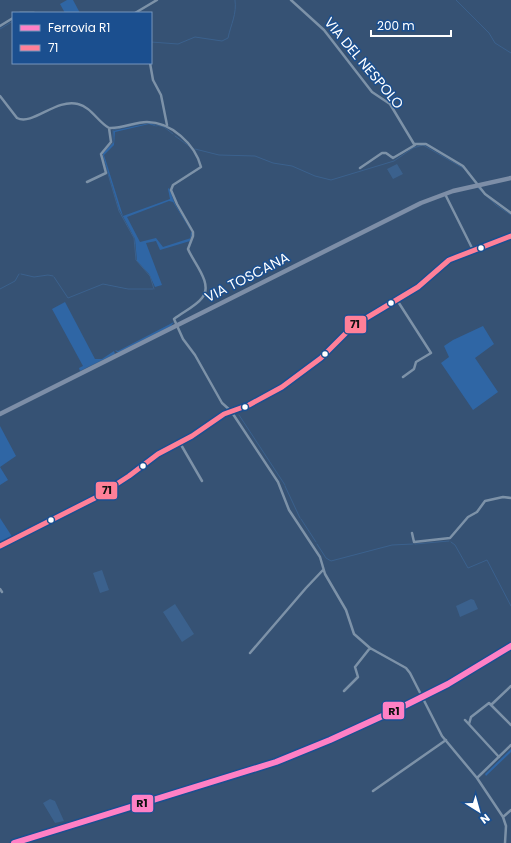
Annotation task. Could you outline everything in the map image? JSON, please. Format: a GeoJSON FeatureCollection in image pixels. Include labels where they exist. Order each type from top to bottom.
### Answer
{"type":"FeatureCollection","features":[{"type":"Feature","properties":{"kind":"main road","name":"VIA TOSCANA"},"geometry":{"type":"LineString","coordinates":[[0,414],[416,205],[445,193],[478,184],[511,178]]}},
{"type":"Feature","properties":{"kind":"street"},"geometry":{"type":"LineString","coordinates":[[138,12],[157,0]]}},
{"type":"Feature","properties":{"kind":"street","name":"VIA DEL NESPOLO"},"geometry":{"type":"LineString","coordinates":[[291,0],[324,30],[372,92],[390,104],[408,135],[416,145]]}},
{"type":"Feature","properties":{"kind":"street"},"geometry":{"type":"LineString","coordinates":[[0,26],[12,19]]}},
{"type":"Feature","properties":{"kind":"street"},"geometry":{"type":"LineString","coordinates":[[150,64],[154,80],[161,95],[167,125]]}},
{"type":"Feature","properties":{"kind":"street"},"geometry":{"type":"LineString","coordinates":[[0,96],[20,120],[33,117],[58,105],[75,103],[85,107],[110,128],[111,142],[101,154],[106,173],[87,182]]}},
{"type":"Feature","properties":{"kind":"street"},"geometry":{"type":"LineString","coordinates":[[110,128],[146,122],[167,125],[191,145],[201,166],[199,169],[173,185],[171,188],[176,204],[193,232],[188,249],[206,286],[202,299],[174,319],[176,326],[184,341],[195,355],[222,403],[231,411],[278,482],[289,510],[320,557],[323,570],[346,610],[354,634],[370,648],[406,668],[446,740],[476,778],[503,817],[506,829],[505,843]]}},
{"type":"Feature","properties":{"kind":"street"},"geometry":{"type":"LineString","coordinates":[[360,168],[382,153],[386,153],[393,158],[416,145],[426,144],[463,166],[493,201],[511,213]]}},
{"type":"Feature","properties":{"kind":"street"},"geometry":{"type":"LineString","coordinates":[[448,200],[453,191]]}},
{"type":"Feature","properties":{"kind":"street"},"geometry":{"type":"LineString","coordinates":[[445,193],[473,250]]}},
{"type":"Feature","properties":{"kind":"street"},"geometry":{"type":"LineString","coordinates":[[0,546],[95,498],[129,476],[158,454],[231,411],[249,405],[288,383],[321,358],[353,326],[429,279],[448,260],[511,236]]}},
{"type":"Feature","properties":{"kind":"street"},"geometry":{"type":"LineString","coordinates":[[397,300],[431,353],[416,362],[415,368],[403,376]]}},
{"type":"Feature","properties":{"kind":"street"},"geometry":{"type":"LineString","coordinates":[[180,442],[202,481]]}},
{"type":"Feature","properties":{"kind":"street"},"geometry":{"type":"LineString","coordinates":[[412,533],[414,542],[451,537],[468,517],[477,512],[485,501],[503,497],[511,498]]}},
{"type":"Feature","properties":{"kind":"street"},"geometry":{"type":"LineString","coordinates":[[250,653],[323,570]]}},
{"type":"Feature","properties":{"kind":"street"},"geometry":{"type":"LineString","coordinates":[[344,691],[358,677],[355,667],[370,648]]}},
{"type":"Feature","properties":{"kind":"street"},"geometry":{"type":"LineString","coordinates":[[468,724],[470,718],[484,705],[491,705],[511,686]]}},
{"type":"Feature","properties":{"kind":"street"},"geometry":{"type":"LineString","coordinates":[[491,705],[511,725]]}},
{"type":"Feature","properties":{"kind":"street"},"geometry":{"type":"LineString","coordinates":[[465,720],[499,757]]}},
{"type":"Feature","properties":{"kind":"street"},"geometry":{"type":"LineString","coordinates":[[373,792],[446,740]]}},
{"type":"Feature","properties":{"kind":"street"},"geometry":{"type":"LineString","coordinates":[[476,778],[511,745]]}},
{"type":"Feature","properties":{"kind":"street"},"geometry":{"type":"LineString","coordinates":[[503,817],[511,810]]}},
{"type":"Feature","properties":{"kind":"shaded area"},"geometry":{"type":"Polygon","coordinates":[[[67,0],[73,0],[79,12],[64,12],[60,4],[67,0]]]}},
{"type":"Feature","properties":{"kind":"shaded area"},"geometry":{"type":"Polygon","coordinates":[[[150,123],[158,127],[149,124],[115,132],[114,145],[104,155],[123,216],[170,199],[169,188],[175,204],[191,231],[173,202],[169,201],[127,217],[140,242],[156,238],[163,247],[190,238],[190,241],[160,250],[156,241],[146,243],[162,285],[155,287],[149,274],[137,261],[135,239],[119,209],[103,156],[103,153],[114,142],[113,131],[150,123]]]}},
{"type":"Feature","properties":{"kind":"shaded area"},"geometry":{"type":"Polygon","coordinates":[[[397,164],[403,174],[393,179],[387,169],[397,164]]]}},
{"type":"Feature","properties":{"kind":"shaded area"},"geometry":{"type":"Polygon","coordinates":[[[65,302],[95,359],[102,359],[114,351],[115,354],[80,371],[79,368],[83,366],[52,309],[65,302]]]}},
{"type":"Feature","properties":{"kind":"shaded area"},"geometry":{"type":"Polygon","coordinates":[[[174,322],[171,326],[119,352],[115,350],[118,351],[174,322]]]}},
{"type":"Feature","properties":{"kind":"shaded area"},"geometry":{"type":"Polygon","coordinates":[[[483,326],[494,344],[475,358],[498,392],[473,410],[441,363],[449,357],[444,346],[453,340],[483,326]]]}},
{"type":"Feature","properties":{"kind":"shaded area"},"geometry":{"type":"Polygon","coordinates":[[[0,426],[16,456],[0,467],[0,426]]]}},
{"type":"Feature","properties":{"kind":"shaded area"},"geometry":{"type":"Polygon","coordinates":[[[0,467],[8,480],[0,485],[0,467]]]}},
{"type":"Feature","properties":{"kind":"shaded area"},"geometry":{"type":"Polygon","coordinates":[[[0,518],[13,538],[1,544],[0,542],[0,518]]]}},
{"type":"Feature","properties":{"kind":"shaded area"},"geometry":{"type":"Polygon","coordinates":[[[102,570],[109,590],[100,593],[93,573],[102,570]]]}},
{"type":"Feature","properties":{"kind":"shaded area"},"geometry":{"type":"Polygon","coordinates":[[[471,599],[474,600],[478,609],[460,617],[456,606],[471,599]]]}},
{"type":"Feature","properties":{"kind":"shaded area"},"geometry":{"type":"Polygon","coordinates":[[[175,604],[194,634],[182,642],[163,612],[175,604]]]}},
{"type":"Feature","properties":{"kind":"shaded area"},"geometry":{"type":"Polygon","coordinates":[[[511,749],[511,752],[486,776],[485,774],[511,749]]]}},
{"type":"Feature","properties":{"kind":"shaded area"},"geometry":{"type":"Polygon","coordinates":[[[50,799],[55,801],[64,821],[55,823],[43,803],[50,799]]]}},
{"type":"Feature","properties":{"kind":"waterway"},"geometry":{"type":"LineString","coordinates":[[152,42],[178,44],[195,37],[222,41],[228,38],[234,14],[235,0]]}},
{"type":"Feature","properties":{"kind":"waterway"},"geometry":{"type":"LineString","coordinates":[[456,0],[489,33],[495,43],[511,53]]}},
{"type":"Feature","properties":{"kind":"waterway"},"geometry":{"type":"LineString","coordinates":[[0,29],[12,22]]}},
{"type":"Feature","properties":{"kind":"waterway"},"geometry":{"type":"LineString","coordinates":[[106,150],[113,143],[113,130],[144,123]]}},
{"type":"Feature","properties":{"kind":"waterway"},"geometry":{"type":"LineString","coordinates":[[153,124],[164,127],[173,134]]}},
{"type":"Feature","properties":{"kind":"waterway"},"geometry":{"type":"LineString","coordinates":[[175,136],[189,146]]}},
{"type":"Feature","properties":{"kind":"waterway"},"geometry":{"type":"LineString","coordinates":[[195,149],[219,155],[255,156],[273,163],[292,166],[315,176],[331,180],[394,161],[413,148],[423,145],[463,168]]}},
{"type":"Feature","properties":{"kind":"waterway"},"geometry":{"type":"LineString","coordinates":[[103,157],[119,211],[134,238],[136,260],[150,276],[154,289]]}},
{"type":"Feature","properties":{"kind":"waterway"},"geometry":{"type":"LineString","coordinates":[[478,188],[496,205],[511,215]]}},
{"type":"Feature","properties":{"kind":"waterway"},"geometry":{"type":"LineString","coordinates":[[0,289],[15,281],[19,274]]}},
{"type":"Feature","properties":{"kind":"waterway"},"geometry":{"type":"LineString","coordinates":[[21,274],[34,277],[48,275],[53,276]]}},
{"type":"Feature","properties":{"kind":"waterway"},"geometry":{"type":"LineString","coordinates":[[54,277],[68,298],[103,284],[128,289],[153,289]]}},
{"type":"Feature","properties":{"kind":"waterway"},"geometry":{"type":"LineString","coordinates":[[239,415],[285,485]]}},
{"type":"Feature","properties":{"kind":"waterway"},"geometry":{"type":"LineString","coordinates":[[285,486],[300,518]]}},
{"type":"Feature","properties":{"kind":"waterway"},"geometry":{"type":"LineString","coordinates":[[301,519],[316,542]]}},
{"type":"Feature","properties":{"kind":"waterway"},"geometry":{"type":"LineString","coordinates":[[415,544],[449,541]]}},
{"type":"Feature","properties":{"kind":"waterway"},"geometry":{"type":"LineString","coordinates":[[451,542],[455,545],[468,568],[487,560],[511,606]]}},
{"type":"Feature","properties":{"kind":"waterway"},"geometry":{"type":"LineString","coordinates":[[317,544],[326,558],[331,561],[392,545],[413,544]]}},
{"type":"Feature","properties":{"kind":"railway"},"geometry":{"type":"LineString","coordinates":[[14,843],[276,762],[330,740],[400,708],[448,684],[511,646]]}},
{"type":"Feature","properties":{"kind":"rail line","name":"R1"},"geometry":{"type":"LineString","coordinates":[[14,843],[276,762],[330,740],[400,708],[448,684],[511,646]]}},
{"type":"Feature","properties":{"kind":"transit line","name":"71"},"geometry":{"type":"LineString","coordinates":[[0,546],[95,498],[129,476],[158,454],[192,436],[224,414],[249,405],[282,387],[321,358],[353,326],[418,287],[449,260],[511,236]]}}]}
